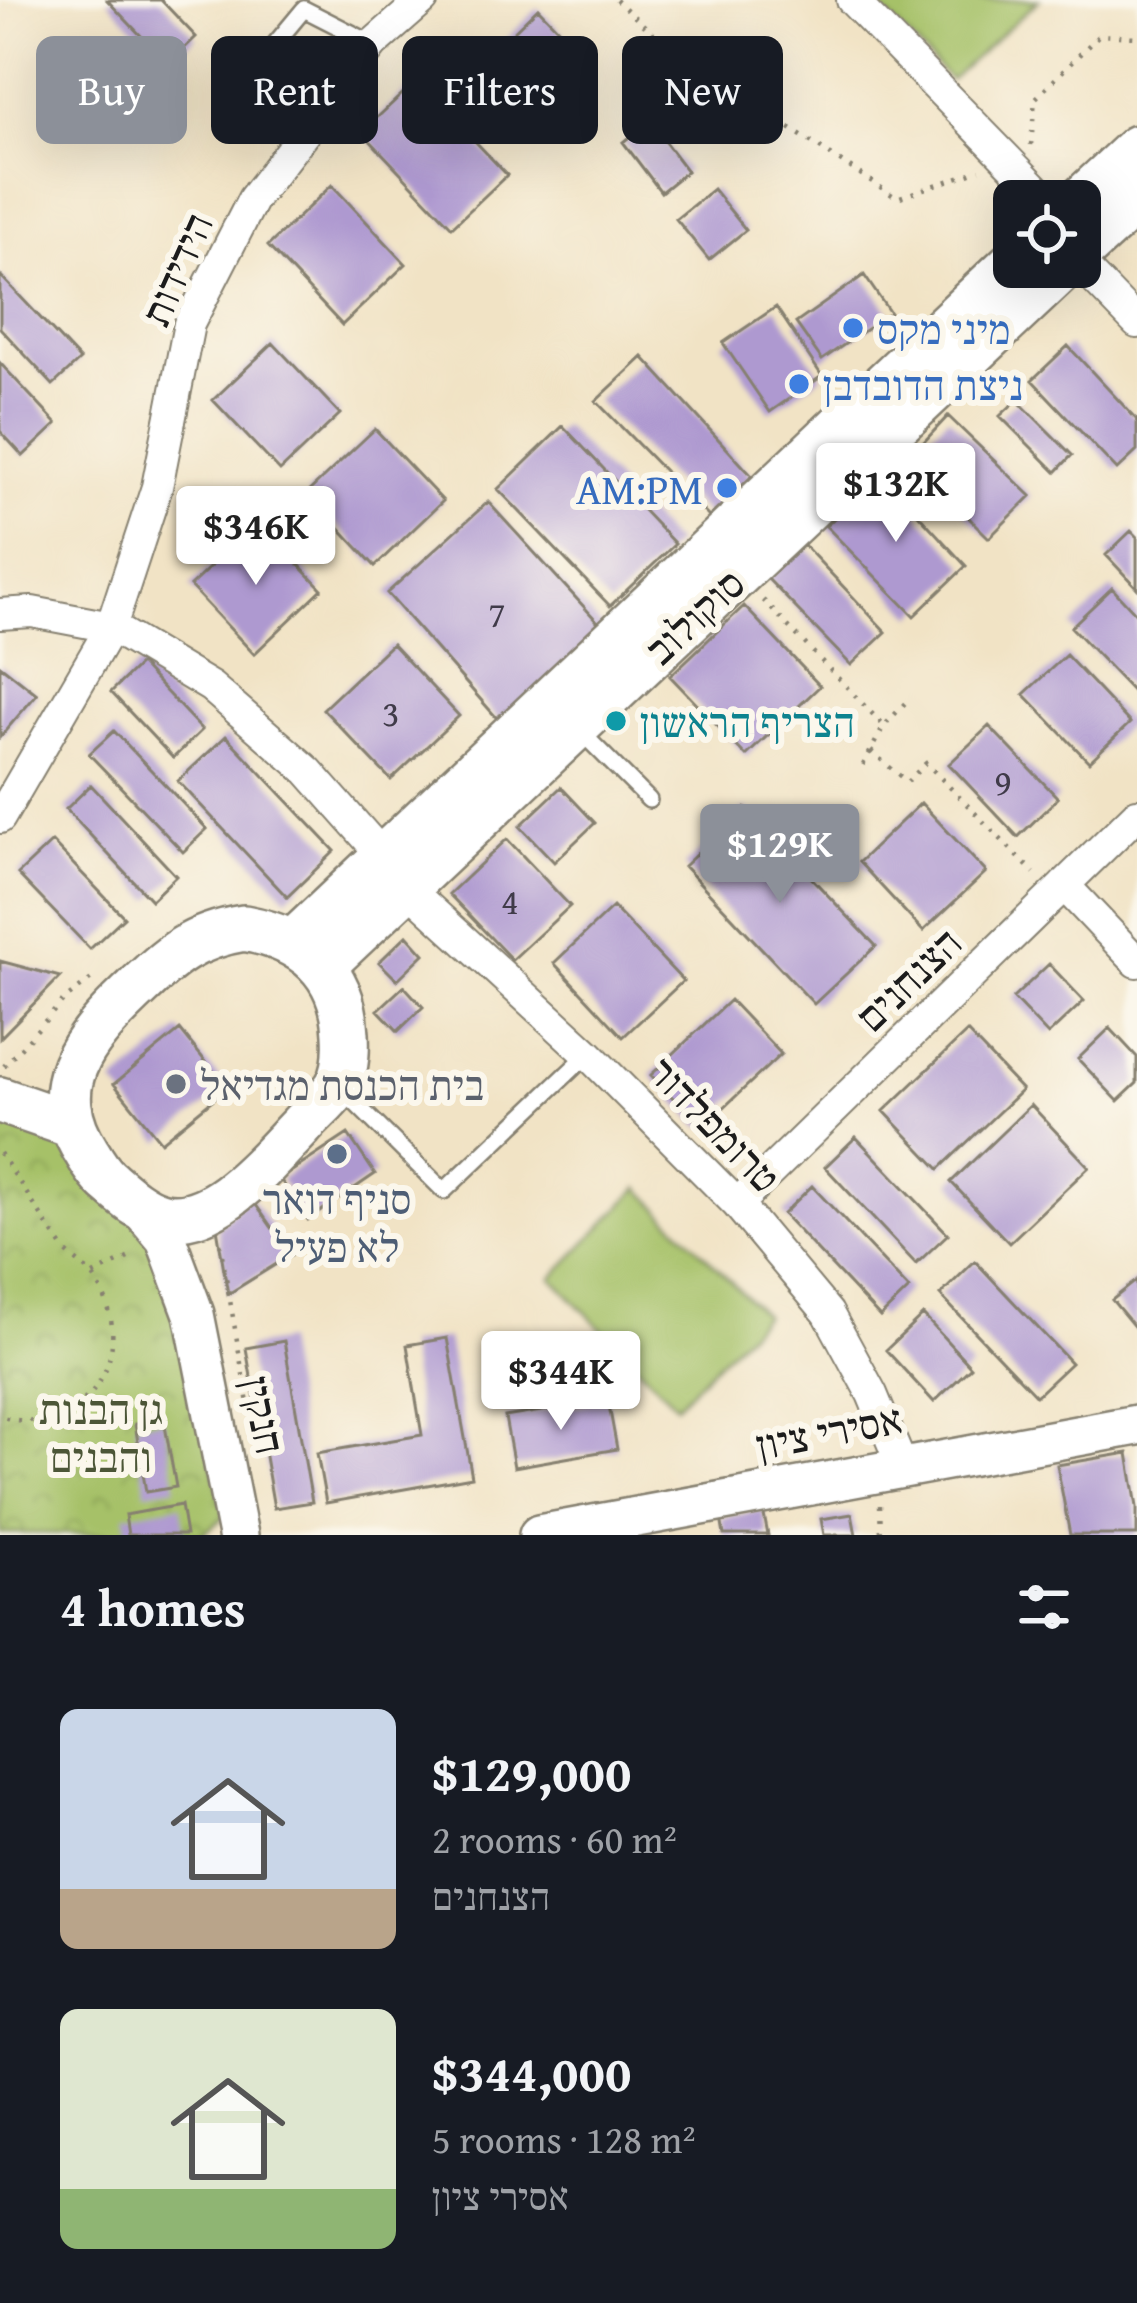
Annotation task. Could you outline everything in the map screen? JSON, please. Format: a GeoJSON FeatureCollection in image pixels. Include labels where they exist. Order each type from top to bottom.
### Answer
{"type":"FeatureCollection","features":[{"type":"Feature","properties":{"kind":"main road"},"geometry":{"type":"LineString","coordinates":[[1101,181],[1137,148]]}},
{"type":"Feature","properties":{"kind":"main road"},"geometry":{"type":"LineString","coordinates":[[1101,233],[1137,200]]}},
{"type":"Feature","properties":{"kind":"main road","name":"סוקולוב"},"geometry":{"type":"LineString","coordinates":[[308,954],[993,283]]}},
{"type":"Feature","properties":{"kind":"main road","name":"סוקולוב"},"geometry":{"type":"LineString","coordinates":[[395,872],[576,727],[1042,288]]}},
{"type":"Feature","properties":{"kind":"main road"},"geometry":{"type":"LineString","coordinates":[[244,928],[308,954],[345,1007],[347,1054],[338,1086],[245,1185],[195,1213],[162,1216],[136,1203],[100,1174],[69,1124],[68,1087],[78,1054],[101,1023],[178,949],[213,933],[244,928]]}},
{"type":"Feature","properties":{"kind":"main road"},"geometry":{"type":"LineString","coordinates":[[0,1100],[69,1124]]}},
{"type":"Feature","properties":{"kind":"street","name":"הידידות"},"geometry":{"type":"LineString","coordinates":[[378,40],[423,0]]}},
{"type":"Feature","properties":{"kind":"street"},"geometry":{"type":"LineString","coordinates":[[852,0],[1026,180]]}},
{"type":"Feature","properties":{"kind":"street","name":"הידידות"},"geometry":{"type":"LineString","coordinates":[[3,808],[112,627],[157,487],[189,324],[253,199],[296,144]]}},
{"type":"Feature","properties":{"kind":"street"},"geometry":{"type":"LineString","coordinates":[[1101,286],[1137,323]]}},
{"type":"Feature","properties":{"kind":"street"},"geometry":{"type":"LineString","coordinates":[[0,614],[32,612],[112,627],[211,687],[308,771],[395,872]]}},
{"type":"Feature","properties":{"kind":"street","name":"הצנחנים"},"geometry":{"type":"LineString","coordinates":[[737,1204],[1137,814]]}},
{"type":"Feature","properties":{"kind":"street","name":"טרומפלדור"},"geometry":{"type":"LineString","coordinates":[[395,872],[588,1054],[737,1204],[828,1313],[872,1394],[902,1466]]}},
{"type":"Feature","properties":{"kind":"street"},"geometry":{"type":"LineString","coordinates":[[1059,889],[1137,962]]}},
{"type":"Feature","properties":{"kind":"street","name":"חנקין"},"geometry":{"type":"LineString","coordinates":[[136,1203],[166,1239],[194,1314],[238,1535]]}},
{"type":"Feature","properties":{"kind":"street","name":"חנקין"},"geometry":{"type":"LineString","coordinates":[[194,1314],[195,1213]]}},
{"type":"Feature","properties":{"kind":"street","name":"אסירי ציון"},"geometry":{"type":"LineString","coordinates":[[561,1533],[1137,1425]]}},
{"type":"Feature","properties":{"kind":"lane"},"geometry":{"type":"LineString","coordinates":[[282,36],[304,9],[357,36]]}},
{"type":"Feature","properties":{"kind":"lane"},"geometry":{"type":"LineString","coordinates":[[576,727],[649,800]]}},
{"type":"Feature","properties":{"kind":"lane"},"geometry":{"type":"LineString","coordinates":[[338,1086],[444,1191],[588,1054]]}},
{"type":"Feature","properties":{"kind":"path"},"geometry":{"type":"LineString","coordinates":[[616,0],[677,55],[897,198],[993,185]]}},
{"type":"Feature","properties":{"kind":"path"},"geometry":{"type":"LineString","coordinates":[[1027,180],[1035,99],[1099,34],[1137,37]]}},
{"type":"Feature","properties":{"kind":"path"},"geometry":{"type":"LineString","coordinates":[[738,574],[884,726]]}},
{"type":"Feature","properties":{"kind":"path"},"geometry":{"type":"LineString","coordinates":[[863,765],[884,726],[906,702]]}},
{"type":"Feature","properties":{"kind":"path"},"geometry":{"type":"LineString","coordinates":[[871,751],[907,782],[926,763],[1059,889]]}},
{"type":"Feature","properties":{"kind":"path"},"geometry":{"type":"LineString","coordinates":[[0,1153],[66,1253],[93,1275],[103,1295],[115,1346],[100,1384],[75,1408],[40,1421],[0,1416]]}},
{"type":"Feature","properties":{"kind":"path"},"geometry":{"type":"LineString","coordinates":[[93,1275],[145,1249]]}},
{"type":"Feature","properties":{"kind":"green space"},"geometry":{"type":"Polygon","coordinates":[[[873,0],[1039,0],[950,80],[873,0]]]}},
{"type":"Feature","properties":{"kind":"green space","name":"גן הבנות והבנים"},"geometry":{"type":"Polygon","coordinates":[[[0,1116],[61,1135],[162,1241],[225,1517],[201,1535],[0,1533],[0,1116]]]}},
{"type":"Feature","properties":{"kind":"green space"},"geometry":{"type":"Polygon","coordinates":[[[639,1188],[764,1315],[676,1405],[552,1278],[639,1188]]]}},
{"type":"Feature","properties":{"kind":"building"},"geometry":{"type":"Polygon","coordinates":[[[107,0],[161,0],[196,37],[187,46],[187,36],[141,36],[107,0]]]}},
{"type":"Feature","properties":{"kind":"building"},"geometry":{"type":"Polygon","coordinates":[[[538,8],[565,36],[509,36],[538,8]]]}},
{"type":"Feature","properties":{"kind":"building"},"geometry":{"type":"Polygon","coordinates":[[[402,94],[402,144],[478,144],[507,175],[452,227],[373,144],[378,144],[378,117],[402,94]]]}},
{"type":"Feature","properties":{"kind":"building"},"geometry":{"type":"Polygon","coordinates":[[[625,144],[666,144],[687,171],[661,192],[625,144]]]}},
{"type":"Feature","properties":{"kind":"building"},"geometry":{"type":"Polygon","coordinates":[[[332,185],[406,264],[342,325],[268,246],[332,185]]]}},
{"type":"Feature","properties":{"kind":"building"},"geometry":{"type":"Polygon","coordinates":[[[713,189],[746,230],[709,260],[676,219],[713,189]]]}},
{"type":"Feature","properties":{"kind":"building"},"geometry":{"type":"Polygon","coordinates":[[[0,275],[80,360],[53,385],[0,328],[0,275]]]}},
{"type":"Feature","properties":{"kind":"building"},"geometry":{"type":"Polygon","coordinates":[[[864,275],[890,313],[822,360],[796,323],[864,275]]]}},
{"type":"Feature","properties":{"kind":"building"},"geometry":{"type":"Polygon","coordinates":[[[776,307],[822,376],[770,412],[723,343],[776,307]]]}},
{"type":"Feature","properties":{"kind":"building"},"geometry":{"type":"Polygon","coordinates":[[[273,343],[340,414],[280,471],[213,400],[273,343]]]}},
{"type":"Feature","properties":{"kind":"building"},"geometry":{"type":"Polygon","coordinates":[[[1068,346],[1137,420],[1137,451],[1117,470],[1032,380],[1068,346]]]}},
{"type":"Feature","properties":{"kind":"building"},"geometry":{"type":"Polygon","coordinates":[[[643,357],[752,476],[709,517],[596,401],[643,357]]]}},
{"type":"Feature","properties":{"kind":"building"},"geometry":{"type":"Polygon","coordinates":[[[0,363],[57,424],[23,456],[0,431],[0,363]]]}},
{"type":"Feature","properties":{"kind":"building"},"geometry":{"type":"Polygon","coordinates":[[[1017,400],[1072,455],[1056,472],[1000,416],[1017,400]]]}},
{"type":"Feature","properties":{"kind":"building"},"geometry":{"type":"Polygon","coordinates":[[[948,416],[1031,496],[989,538],[909,458],[948,416]]]}},
{"type":"Feature","properties":{"kind":"building"},"geometry":{"type":"Polygon","coordinates":[[[563,426],[675,544],[610,606],[498,489],[563,426]]]}},
{"type":"Feature","properties":{"kind":"building"},"geometry":{"type":"Polygon","coordinates":[[[375,429],[443,501],[375,566],[307,493],[375,429]]]}},
{"type":"Feature","properties":{"kind":"building"},"geometry":{"type":"Polygon","coordinates":[[[881,474],[966,566],[914,616],[826,526],[881,474]]]}},
{"type":"Feature","properties":{"kind":"building"},"geometry":{"type":"Polygon","coordinates":[[[488,502],[607,632],[503,725],[387,593],[488,502]]]}},
{"type":"Feature","properties":{"kind":"building"},"geometry":{"type":"Polygon","coordinates":[[[258,522],[322,589],[254,654],[190,586],[258,522]]]}},
{"type":"Feature","properties":{"kind":"building"},"geometry":{"type":"Polygon","coordinates":[[[1131,531],[1137,537],[1137,588],[1106,555],[1131,531]]]}},
{"type":"Feature","properties":{"kind":"building"},"geometry":{"type":"Polygon","coordinates":[[[804,545],[886,632],[851,665],[768,579],[804,545]]]}},
{"type":"Feature","properties":{"kind":"building"},"geometry":{"type":"Polygon","coordinates":[[[1112,588],[1137,615],[1137,696],[1071,627],[1112,588]]]}},
{"type":"Feature","properties":{"kind":"building"},"geometry":{"type":"Polygon","coordinates":[[[744,606],[820,686],[746,756],[670,676],[744,606]]]}},
{"type":"Feature","properties":{"kind":"building"},"geometry":{"type":"Polygon","coordinates":[[[392,644],[459,716],[391,780],[323,709],[392,644]]]}},
{"type":"Feature","properties":{"kind":"building"},"geometry":{"type":"Polygon","coordinates":[[[1066,655],[1130,723],[1089,762],[1024,694],[1066,655]]]}},
{"type":"Feature","properties":{"kind":"building"},"geometry":{"type":"Polygon","coordinates":[[[140,664],[202,730],[173,758],[111,692],[140,664]]]}},
{"type":"Feature","properties":{"kind":"building"},"geometry":{"type":"Polygon","coordinates":[[[0,665],[37,694],[0,737],[0,665]]]}},
{"type":"Feature","properties":{"kind":"building"},"geometry":{"type":"Polygon","coordinates":[[[989,726],[1058,798],[1018,837],[949,764],[989,726]]]}},
{"type":"Feature","properties":{"kind":"building"},"geometry":{"type":"Polygon","coordinates":[[[114,731],[207,829],[183,852],[89,754],[114,731]]]}},
{"type":"Feature","properties":{"kind":"building"},"geometry":{"type":"Polygon","coordinates":[[[226,736],[335,851],[287,897],[178,781],[226,736]]]}},
{"type":"Feature","properties":{"kind":"building"},"geometry":{"type":"Polygon","coordinates":[[[91,785],[176,876],[151,900],[66,809],[91,785]]]}},
{"type":"Feature","properties":{"kind":"building"},"geometry":{"type":"Polygon","coordinates":[[[561,787],[595,823],[554,862],[520,826],[561,787]]]}},
{"type":"Feature","properties":{"kind":"building"},"geometry":{"type":"Polygon","coordinates":[[[921,803],[986,872],[923,931],[859,862],[921,803]]]}},
{"type":"Feature","properties":{"kind":"building"},"geometry":{"type":"Polygon","coordinates":[[[745,808],[876,946],[814,1004],[684,866],[745,808]]]}},
{"type":"Feature","properties":{"kind":"building"},"geometry":{"type":"Polygon","coordinates":[[[507,839],[570,906],[512,960],[449,894],[507,839]]]}},
{"type":"Feature","properties":{"kind":"building"},"geometry":{"type":"Polygon","coordinates":[[[52,842],[124,917],[90,949],[18,874],[52,842]]]}},
{"type":"Feature","properties":{"kind":"building"},"geometry":{"type":"Polygon","coordinates":[[[613,907],[683,981],[623,1037],[554,963],[613,907]]]}},
{"type":"Feature","properties":{"kind":"building"},"geometry":{"type":"Polygon","coordinates":[[[407,935],[424,954],[397,980],[379,962],[407,935]]]}},
{"type":"Feature","properties":{"kind":"building"},"geometry":{"type":"Polygon","coordinates":[[[0,961],[60,977],[0,1038],[0,961]]]}},
{"type":"Feature","properties":{"kind":"building"},"geometry":{"type":"Polygon","coordinates":[[[1049,964],[1084,1001],[1048,1035],[1013,998],[1049,964]]]}},
{"type":"Feature","properties":{"kind":"building"},"geometry":{"type":"Polygon","coordinates":[[[404,986],[423,1007],[398,1031],[378,1010],[404,986]]]}},
{"type":"Feature","properties":{"kind":"building"},"geometry":{"type":"Polygon","coordinates":[[[730,1000],[781,1054],[702,1128],[651,1075],[730,1000]]]}},
{"type":"Feature","properties":{"kind":"building"},"geometry":{"type":"Polygon","coordinates":[[[1110,1028],[1137,1057],[1137,1083],[1118,1101],[1078,1059],[1110,1028]]]}},
{"type":"Feature","properties":{"kind":"building"},"geometry":{"type":"Polygon","coordinates":[[[180,1030],[227,1088],[161,1142],[114,1084],[180,1030]]]}},
{"type":"Feature","properties":{"kind":"building"},"geometry":{"type":"Polygon","coordinates":[[[967,1032],[1022,1090],[939,1169],[884,1111],[967,1032]]]}},
{"type":"Feature","properties":{"kind":"building"},"geometry":{"type":"Polygon","coordinates":[[[1031,1105],[1089,1167],[1009,1243],[951,1182],[1031,1105]]]}},
{"type":"Feature","properties":{"kind":"building"},"geometry":{"type":"Polygon","coordinates":[[[348,1134],[375,1174],[308,1220],[280,1179],[348,1134]]]}},
{"type":"Feature","properties":{"kind":"building"},"geometry":{"type":"Polygon","coordinates":[[[856,1137],[948,1234],[916,1264],[825,1167],[856,1137]]]}},
{"type":"Feature","properties":{"kind":"building"},"geometry":{"type":"Polygon","coordinates":[[[812,1186],[909,1289],[880,1317],[783,1214],[812,1186]]]}},
{"type":"Feature","properties":{"kind":"building"},"geometry":{"type":"Polygon","coordinates":[[[249,1195],[291,1255],[228,1294],[217,1228],[249,1195]]]}},
{"type":"Feature","properties":{"kind":"building"},"geometry":{"type":"Polygon","coordinates":[[[975,1261],[1071,1363],[1036,1396],[940,1295],[975,1261]]]}},
{"type":"Feature","properties":{"kind":"building"},"geometry":{"type":"Polygon","coordinates":[[[1137,1280],[1137,1330],[1112,1300],[1137,1280]]]}},
{"type":"Feature","properties":{"kind":"building"},"geometry":{"type":"Polygon","coordinates":[[[923,1315],[971,1367],[934,1402],[886,1350],[923,1315]]]}},
{"type":"Feature","properties":{"kind":"building"},"geometry":{"type":"Polygon","coordinates":[[[447,1338],[472,1477],[326,1503],[317,1453],[422,1435],[407,1345],[447,1338]]]}},
{"type":"Feature","properties":{"kind":"building"},"geometry":{"type":"Polygon","coordinates":[[[284,1341],[312,1502],[274,1508],[246,1348],[284,1341]]]}},
{"type":"Feature","properties":{"kind":"building"},"geometry":{"type":"Polygon","coordinates":[[[608,1400],[617,1449],[514,1467],[505,1417],[608,1400]]]}},
{"type":"Feature","properties":{"kind":"building"},"geometry":{"type":"Polygon","coordinates":[[[164,1420],[176,1487],[146,1492],[135,1424],[164,1420]]]}},
{"type":"Feature","properties":{"kind":"building"},"geometry":{"type":"Polygon","coordinates":[[[1128,1453],[1137,1535],[1070,1535],[1057,1465],[1128,1453]]]}},
{"type":"Feature","properties":{"kind":"building"},"geometry":{"type":"Polygon","coordinates":[[[181,1505],[186,1535],[128,1535],[125,1515],[181,1505]]]}},
{"type":"Feature","properties":{"kind":"building"},"geometry":{"type":"Polygon","coordinates":[[[763,1510],[768,1535],[724,1535],[721,1518],[763,1510]]]}},
{"type":"Feature","properties":{"kind":"building"},"geometry":{"type":"Polygon","coordinates":[[[852,1514],[856,1535],[824,1535],[821,1519],[852,1514]]]}},
{"type":"Feature","properties":{"kind":"place","name":"מיני מקס"},"geometry":{"type":"Point","coordinates":[853,328]}},
{"type":"Feature","properties":{"kind":"place","name":"ניצת הדובדבן"},"geometry":{"type":"Point","coordinates":[799,384]}},
{"type":"Feature","properties":{"kind":"place","name":"AM:PM"},"geometry":{"type":"Point","coordinates":[727,488]}},
{"type":"Feature","properties":{"kind":"place","name":"הצריף הראשון"},"geometry":{"type":"Point","coordinates":[616,721]}},
{"type":"Feature","properties":{"kind":"place","name":"בית הכנסת מגדיאל"},"geometry":{"type":"Point","coordinates":[176,1084]}},
{"type":"Feature","properties":{"kind":"place","name":"סניף דואר לא פעיל"},"geometry":{"type":"Point","coordinates":[337,1154]}}]}
